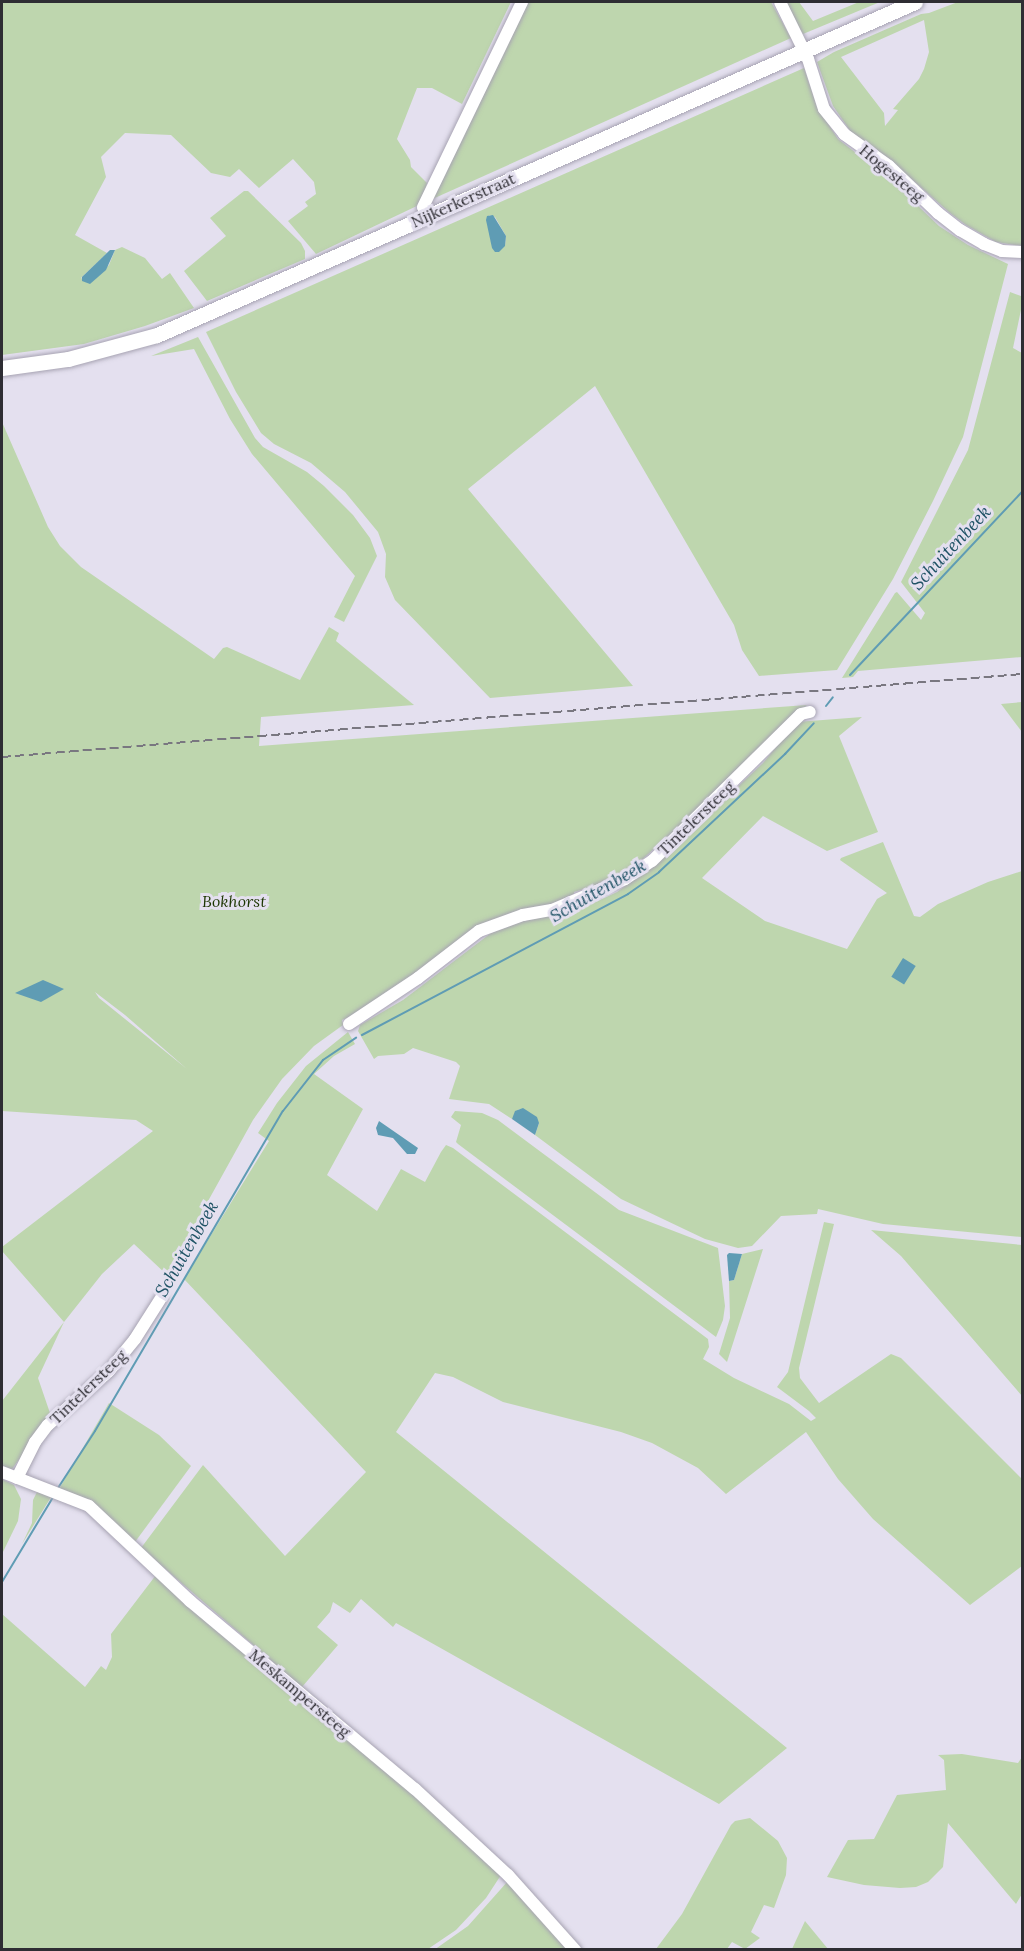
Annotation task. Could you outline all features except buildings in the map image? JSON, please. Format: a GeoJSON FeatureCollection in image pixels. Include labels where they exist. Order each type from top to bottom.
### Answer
{"type":"FeatureCollection","features":[{"type":"Feature","properties":{"kind":"main road","name":"Nijkerkerstraat"},"geometry":{"type":"LineString","coordinates":[[2,368],[68,359],[157,335],[915,2]]}},
{"type":"Feature","properties":{"kind":"street"},"geometry":{"type":"LineString","coordinates":[[426,216],[423,207],[522,2]]}},
{"type":"Feature","properties":{"kind":"street","name":"Hogesteeg"},"geometry":{"type":"LineString","coordinates":[[780,2],[804,51],[824,109],[844,134],[889,166],[938,213],[960,230],[984,244],[1002,250],[1023,252]]}},
{"type":"Feature","properties":{"kind":"street","name":"Tintelersteeg"},"geometry":{"type":"LineString","coordinates":[[349,1024],[418,978],[479,931],[524,915],[552,910],[625,879],[652,861],[801,714],[810,712]]}},
{"type":"Feature","properties":{"kind":"street","name":"Tintelersteeg"},"geometry":{"type":"LineString","coordinates":[[17,1478],[35,1443],[48,1425],[109,1371],[135,1339],[161,1298]]}},
{"type":"Feature","properties":{"kind":"street","name":"Meskampersteeg"},"geometry":{"type":"LineString","coordinates":[[2,1472],[89,1506],[190,1601],[415,1789],[508,1875],[575,1950]]}},
{"type":"Feature","properties":{"kind":"green space"},"geometry":{"type":"Polygon","coordinates":[[[2,2],[511,2],[462,104],[432,88],[417,88],[397,139],[410,160],[411,167],[427,183],[421,204],[316,254],[288,221],[308,206],[305,202],[316,194],[314,182],[293,159],[259,188],[239,169],[230,177],[211,173],[171,135],[125,133],[101,157],[106,177],[75,235],[107,253],[81,278],[90,283],[109,265],[115,250],[122,247],[145,258],[162,279],[170,273],[194,308],[145,326],[84,344],[2,355],[2,2]]]}},
{"type":"Feature","properties":{"kind":"green space"},"geometry":{"type":"Polygon","coordinates":[[[523,2],[771,2],[791,38],[428,201],[523,2]]]}},
{"type":"Feature","properties":{"kind":"green space"},"geometry":{"type":"Polygon","coordinates":[[[783,2],[799,2],[813,21],[859,2],[880,2],[803,34],[783,2]]]}},
{"type":"Feature","properties":{"kind":"green space"},"geometry":{"type":"Polygon","coordinates":[[[958,2],[1022,2],[1022,246],[996,242],[966,225],[890,160],[851,132],[833,106],[817,62],[834,52],[921,14],[958,2]],[[924,20],[841,57],[884,113],[885,126],[898,110],[893,109],[919,79],[929,52],[924,20]]]}},
{"type":"Feature","properties":{"kind":"green space"},"geometry":{"type":"Polygon","coordinates":[[[804,68],[817,107],[838,139],[891,180],[939,226],[968,245],[1008,264],[963,437],[893,579],[837,670],[759,676],[742,650],[734,625],[595,386],[468,489],[633,686],[490,698],[395,600],[385,577],[386,554],[378,532],[345,492],[311,463],[274,444],[261,433],[236,392],[206,332],[804,68]],[[489,215],[505,246],[506,236],[495,217],[489,215]]]}},
{"type":"Feature","properties":{"kind":"green space"},"geometry":{"type":"Polygon","coordinates":[[[244,191],[248,191],[301,243],[305,251],[305,259],[207,301],[184,271],[226,236],[210,218],[244,191]]]}},
{"type":"Feature","properties":{"kind":"green space"},"geometry":{"type":"Polygon","coordinates":[[[1010,292],[1021,296],[1022,305],[1013,348],[1022,353],[1022,657],[858,671],[853,677],[842,678],[895,593],[897,592],[921,620],[925,613],[901,582],[968,450],[1010,292]]]}},
{"type":"Feature","properties":{"kind":"green space"},"geometry":{"type":"Polygon","coordinates":[[[198,337],[255,438],[263,447],[307,472],[324,486],[353,515],[370,538],[377,556],[344,622],[334,617],[355,576],[252,454],[230,419],[194,349],[151,356],[198,337]]]}},
{"type":"Feature","properties":{"kind":"green space","name":"Bokhorst"},"geometry":{"type":"Polygon","coordinates":[[[2,422],[48,527],[60,546],[81,567],[214,659],[223,648],[227,647],[300,680],[329,627],[339,633],[336,641],[414,705],[261,717],[259,746],[807,705],[633,868],[611,881],[574,892],[574,897],[511,913],[484,926],[353,1019],[349,1017],[342,1020],[343,1025],[314,1046],[282,1079],[253,1120],[167,1275],[134,1244],[102,1274],[64,1322],[2,1251],[2,1247],[153,1131],[136,1120],[2,1111],[2,422]],[[95,992],[99,998],[187,1069],[95,992]]]}},
{"type":"Feature","properties":{"kind":"green space"},"geometry":{"type":"Polygon","coordinates":[[[1022,702],[1022,732],[1001,704],[1022,702]]]}},
{"type":"Feature","properties":{"kind":"green space"},"geometry":{"type":"Polygon","coordinates":[[[862,717],[839,736],[878,832],[827,851],[763,816],[702,878],[765,921],[847,949],[877,899],[887,893],[840,860],[841,858],[883,842],[914,916],[920,917],[938,904],[988,882],[1022,871],[1022,1237],[883,1224],[818,1209],[817,1214],[781,1216],[752,1246],[738,1248],[705,1239],[621,1199],[535,1135],[539,1123],[519,1109],[512,1119],[489,1104],[449,1099],[460,1066],[456,1062],[413,1048],[404,1054],[378,1056],[374,1059],[358,1031],[360,1025],[403,1000],[491,933],[523,921],[581,909],[617,892],[653,866],[763,763],[797,722],[862,717]]]}},
{"type":"Feature","properties":{"kind":"green space"},"geometry":{"type":"Polygon","coordinates":[[[348,1032],[355,1044],[334,1056],[314,1074],[363,1109],[327,1175],[377,1211],[401,1169],[425,1182],[446,1145],[453,1148],[708,1339],[709,1347],[703,1359],[734,1378],[789,1404],[811,1421],[816,1418],[777,1387],[788,1372],[824,1222],[834,1224],[799,1368],[800,1378],[819,1403],[891,1354],[901,1358],[1022,1479],[1022,1566],[970,1605],[873,1519],[838,1479],[806,1432],[726,1494],[698,1468],[652,1443],[621,1432],[503,1402],[453,1377],[435,1373],[396,1432],[787,1748],[719,1804],[396,1623],[393,1627],[361,1599],[350,1613],[333,1602],[330,1612],[317,1627],[338,1645],[302,1687],[141,1548],[203,1465],[285,1556],[366,1472],[184,1279],[269,1141],[258,1133],[277,1103],[306,1066],[348,1032]]]}},
{"type":"Feature","properties":{"kind":"green space"},"geometry":{"type":"Polygon","coordinates":[[[455,1111],[482,1113],[498,1120],[619,1210],[718,1248],[725,1306],[723,1320],[716,1337],[458,1144],[456,1142],[461,1125],[451,1117],[455,1111]]]}},
{"type":"Feature","properties":{"kind":"green space"},"geometry":{"type":"Polygon","coordinates":[[[871,1230],[1022,1245],[1022,1396],[901,1256],[871,1230]]]}},
{"type":"Feature","properties":{"kind":"green space"},"geometry":{"type":"Polygon","coordinates":[[[763,1249],[727,1362],[719,1354],[730,1318],[729,1281],[734,1280],[742,1254],[763,1249]]]}},
{"type":"Feature","properties":{"kind":"green space"},"geometry":{"type":"Polygon","coordinates":[[[64,1322],[38,1378],[51,1416],[12,1469],[2,1466],[2,1401],[64,1322]]]}},
{"type":"Feature","properties":{"kind":"green space"},"geometry":{"type":"Polygon","coordinates":[[[109,1403],[159,1435],[191,1466],[135,1542],[59,1489],[109,1403]]]}},
{"type":"Feature","properties":{"kind":"green space"},"geometry":{"type":"Polygon","coordinates":[[[2,1479],[14,1485],[21,1499],[18,1521],[2,1554],[2,1479]]]}},
{"type":"Feature","properties":{"kind":"green space"},"geometry":{"type":"Polygon","coordinates":[[[37,1492],[53,1494],[22,1544],[32,1523],[33,1500],[37,1492]]]}},
{"type":"Feature","properties":{"kind":"green space"},"geometry":{"type":"Polygon","coordinates":[[[156,1575],[430,1807],[501,1875],[486,1898],[456,1930],[428,1949],[2,1949],[2,1614],[85,1687],[101,1666],[106,1670],[112,1657],[111,1634],[156,1575]]]}},
{"type":"Feature","properties":{"kind":"green space"},"geometry":{"type":"Polygon","coordinates":[[[962,1754],[1018,1763],[1022,1757],[1022,1894],[1016,1904],[948,1823],[943,1867],[928,1882],[916,1887],[900,1888],[864,1885],[827,1877],[848,1840],[874,1839],[897,1795],[946,1790],[944,1760],[938,1755],[962,1754]]]}},
{"type":"Feature","properties":{"kind":"green space"},"geometry":{"type":"Polygon","coordinates":[[[750,1818],[778,1841],[787,1858],[786,1875],[774,1908],[764,1905],[751,1932],[760,1938],[745,1949],[732,1942],[727,1949],[656,1949],[682,1914],[731,1825],[735,1821],[750,1818]]]}},
{"type":"Feature","properties":{"kind":"green space"},"geometry":{"type":"Polygon","coordinates":[[[508,1881],[566,1949],[434,1950],[468,1926],[508,1881]]]}},
{"type":"Feature","properties":{"kind":"green space"},"geometry":{"type":"Polygon","coordinates":[[[805,1921],[828,1949],[792,1949],[805,1921]]]}},
{"type":"Feature","properties":{"kind":"water"},"geometry":{"type":"Polygon","coordinates":[[[493,215],[506,236],[505,246],[499,252],[495,252],[492,248],[486,220],[487,216],[493,215]]]}},
{"type":"Feature","properties":{"kind":"water"},"geometry":{"type":"Polygon","coordinates":[[[110,250],[115,250],[106,270],[90,284],[82,281],[82,277],[110,250]]]}},
{"type":"Feature","properties":{"kind":"water"},"geometry":{"type":"Polygon","coordinates":[[[903,958],[916,966],[904,985],[891,977],[903,958]]]}},
{"type":"Feature","properties":{"kind":"water"},"geometry":{"type":"Polygon","coordinates":[[[43,980],[64,989],[41,1002],[15,993],[43,980]]]}},
{"type":"Feature","properties":{"kind":"water"},"geometry":{"type":"Polygon","coordinates":[[[523,1108],[537,1117],[539,1123],[535,1135],[512,1119],[515,1111],[523,1108]]]}},
{"type":"Feature","properties":{"kind":"water"},"geometry":{"type":"Polygon","coordinates":[[[379,1121],[418,1148],[415,1154],[407,1154],[393,1138],[378,1135],[376,1128],[379,1121]]]}},
{"type":"Feature","properties":{"kind":"water"},"geometry":{"type":"Polygon","coordinates":[[[729,1253],[742,1254],[734,1280],[729,1281],[727,1255],[729,1253]]]}},
{"type":"Feature","properties":{"kind":"waterway","name":"Schuitenbeek"},"geometry":{"type":"LineString","coordinates":[[850,675],[1022,492]]}},
{"type":"Feature","properties":{"kind":"waterway","name":"Schuitenbeek"},"geometry":{"type":"LineString","coordinates":[[826,706],[833,697]]}},
{"type":"Feature","properties":{"kind":"waterway","name":"Schuitenbeek"},"geometry":{"type":"LineString","coordinates":[[362,1035],[628,894],[659,872],[785,754],[814,723]]}},
{"type":"Feature","properties":{"kind":"waterway","name":"Schuitenbeek"},"geometry":{"type":"LineString","coordinates":[[58,1488],[95,1431],[283,1111],[323,1060],[356,1038]]}},
{"type":"Feature","properties":{"kind":"waterway","name":"Schuitenbeek"},"geometry":{"type":"LineString","coordinates":[[2,1582],[53,1497]]}},
{"type":"Feature","properties":{"kind":"railway"},"geometry":{"type":"LineString","coordinates":[[2,757],[1022,674]]}}]}
